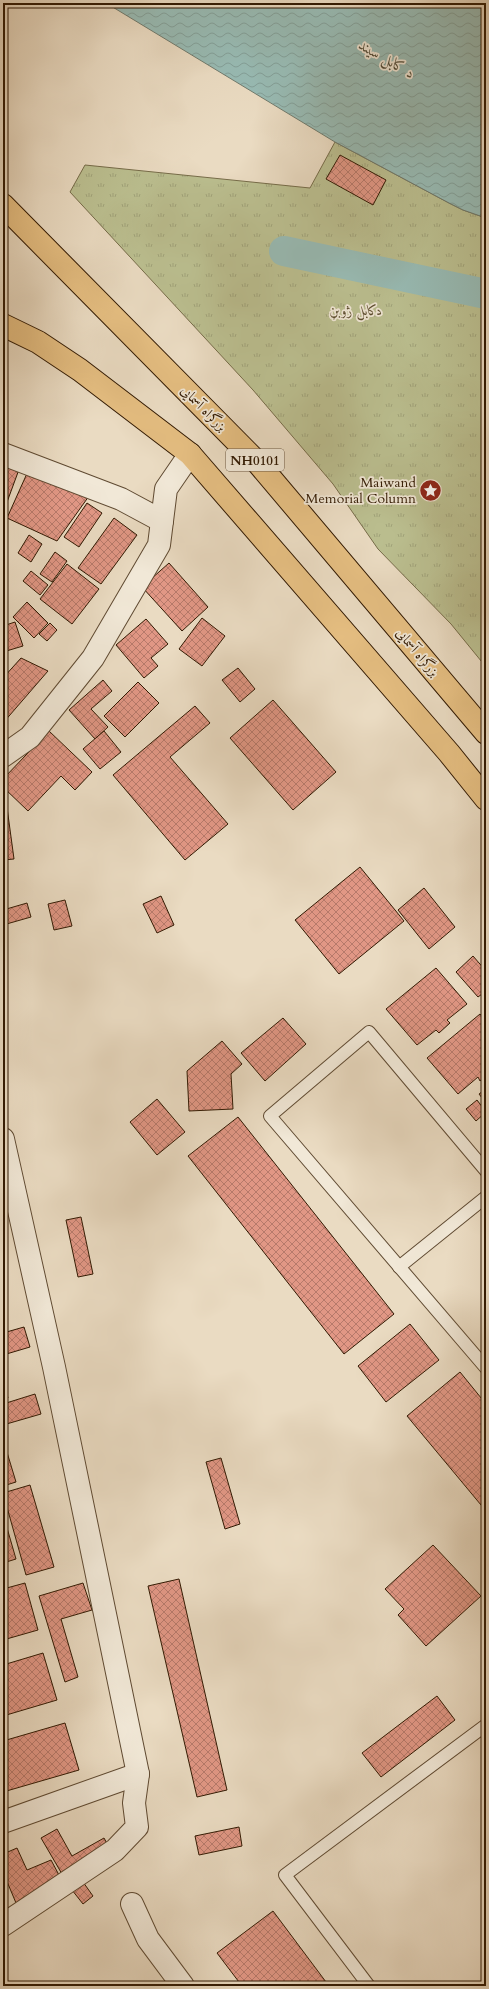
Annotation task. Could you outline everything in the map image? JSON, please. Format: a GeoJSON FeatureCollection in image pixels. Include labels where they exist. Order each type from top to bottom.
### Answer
{"type":"FeatureCollection","features":[{"type":"Feature","properties":{"kind":"highway","name":"بزرگراه آسمایی"},"geometry":{"type":"LineString","coordinates":[[3,205],[257,462],[486,733]]}},
{"type":"Feature","properties":{"kind":"highway","name":"NH0101"},"geometry":{"type":"LineString","coordinates":[[3,325],[38,342],[80,370],[190,454],[449,753],[486,799]]}},
{"type":"Feature","properties":{"kind":"street"},"geometry":{"type":"LineString","coordinates":[[3,454],[121,499],[162,521]]}},
{"type":"Feature","properties":{"kind":"street"},"geometry":{"type":"LineString","coordinates":[[3,756],[30,737],[93,658],[159,545],[166,489],[190,454]]}},
{"type":"Feature","properties":{"kind":"street"},"geometry":{"type":"LineString","coordinates":[[3,1139],[54,1367],[138,1774],[134,1803],[137,1827],[115,1850],[3,1925]]}},
{"type":"Feature","properties":{"kind":"street"},"geometry":{"type":"LineString","coordinates":[[3,1822],[138,1774]]}},
{"type":"Feature","properties":{"kind":"street"},"geometry":{"type":"LineString","coordinates":[[132,1904],[148,1939],[183,1986]]}},
{"type":"Feature","properties":{"kind":"lane"},"geometry":{"type":"LineString","coordinates":[[486,1171],[370,1032],[270,1116],[486,1368]]}},
{"type":"Feature","properties":{"kind":"lane"},"geometry":{"type":"LineString","coordinates":[[399,1267],[486,1197]]}},
{"type":"Feature","properties":{"kind":"lane"},"geometry":{"type":"LineString","coordinates":[[369,1986],[285,1875],[486,1725]]}},
{"type":"Feature","properties":{"kind":"green space","name":"دکابل ژوبڼ"},"geometry":{"type":"Polygon","coordinates":[[[335,142],[449,203],[463,210],[486,218],[486,667],[451,624],[378,549],[333,484],[253,390],[70,192],[85,165],[310,188],[335,142]]]}},
{"type":"Feature","properties":{"kind":"water","name":"د کابل سيند"},"geometry":{"type":"Polygon","coordinates":[[[106,3],[486,3],[486,218],[463,210],[449,203],[335,142],[106,3]]]}},
{"type":"Feature","properties":{"kind":"building"},"geometry":{"type":"Polygon","coordinates":[[[340,155],[386,180],[373,205],[326,179],[340,155]]]}},
{"type":"Feature","properties":{"kind":"building"},"geometry":{"type":"Polygon","coordinates":[[[3,461],[21,464],[3,513],[3,461]]]}},
{"type":"Feature","properties":{"kind":"building"},"geometry":{"type":"Polygon","coordinates":[[[29,469],[89,496],[57,541],[7,518],[29,469]]]}},
{"type":"Feature","properties":{"kind":"building"},"geometry":{"type":"Polygon","coordinates":[[[87,503],[102,513],[79,547],[64,537],[87,503]]]}},
{"type":"Feature","properties":{"kind":"building"},"geometry":{"type":"Polygon","coordinates":[[[114,518],[137,535],[101,584],[78,568],[114,518]]]}},
{"type":"Feature","properties":{"kind":"building"},"geometry":{"type":"Polygon","coordinates":[[[29,535],[42,544],[31,562],[18,553],[29,535]]]}},
{"type":"Feature","properties":{"kind":"building"},"geometry":{"type":"Polygon","coordinates":[[[55,552],[67,561],[52,582],[40,574],[55,552]]]}},
{"type":"Feature","properties":{"kind":"building"},"geometry":{"type":"Polygon","coordinates":[[[169,563],[208,607],[182,631],[142,587],[169,563]]]}},
{"type":"Feature","properties":{"kind":"building"},"geometry":{"type":"Polygon","coordinates":[[[67,564],[99,589],[72,624],[40,599],[67,564]]]}},
{"type":"Feature","properties":{"kind":"building"},"geometry":{"type":"Polygon","coordinates":[[[31,571],[48,585],[40,595],[23,581],[31,571]]]}},
{"type":"Feature","properties":{"kind":"building"},"geometry":{"type":"Polygon","coordinates":[[[27,602],[48,623],[34,638],[13,617],[27,602]]]}},
{"type":"Feature","properties":{"kind":"building"},"geometry":{"type":"Polygon","coordinates":[[[202,618],[225,636],[202,666],[179,649],[202,618]]]}},
{"type":"Feature","properties":{"kind":"building"},"geometry":{"type":"Polygon","coordinates":[[[146,619],[168,644],[151,658],[158,666],[144,678],[116,645],[146,619]]]}},
{"type":"Feature","properties":{"kind":"building"},"geometry":{"type":"Polygon","coordinates":[[[15,622],[23,646],[3,652],[3,626],[15,622]]]}},
{"type":"Feature","properties":{"kind":"building"},"geometry":{"type":"Polygon","coordinates":[[[50,623],[57,630],[47,641],[39,634],[50,623]]]}},
{"type":"Feature","properties":{"kind":"building"},"geometry":{"type":"Polygon","coordinates":[[[21,658],[48,671],[3,723],[3,678],[21,658]]]}},
{"type":"Feature","properties":{"kind":"building"},"geometry":{"type":"Polygon","coordinates":[[[238,668],[255,689],[240,702],[222,680],[238,668]]]}},
{"type":"Feature","properties":{"kind":"building"},"geometry":{"type":"Polygon","coordinates":[[[103,680],[112,691],[91,709],[108,727],[95,739],[69,710],[103,680]]]}},
{"type":"Feature","properties":{"kind":"building"},"geometry":{"type":"Polygon","coordinates":[[[138,682],[159,703],[125,737],[104,716],[138,682]]]}},
{"type":"Feature","properties":{"kind":"building"},"geometry":{"type":"Polygon","coordinates":[[[273,700],[336,772],[293,810],[230,738],[273,700]]]}},
{"type":"Feature","properties":{"kind":"building"},"geometry":{"type":"Polygon","coordinates":[[[195,706],[210,723],[170,757],[228,824],[185,860],[113,775],[195,706]]]}},
{"type":"Feature","properties":{"kind":"building"},"geometry":{"type":"Polygon","coordinates":[[[49,731],[92,772],[75,790],[61,776],[28,811],[3,787],[3,779],[49,731]]]}},
{"type":"Feature","properties":{"kind":"building"},"geometry":{"type":"Polygon","coordinates":[[[104,731],[121,752],[100,769],[83,749],[104,731]]]}},
{"type":"Feature","properties":{"kind":"building"},"geometry":{"type":"Polygon","coordinates":[[[6,800],[14,859],[3,860],[3,801],[6,800]]]}},
{"type":"Feature","properties":{"kind":"building"},"geometry":{"type":"Polygon","coordinates":[[[360,867],[404,921],[339,974],[295,920],[360,867]]]}},
{"type":"Feature","properties":{"kind":"building"},"geometry":{"type":"Polygon","coordinates":[[[3,877],[7,897],[3,898],[3,877]]]}},
{"type":"Feature","properties":{"kind":"building"},"geometry":{"type":"Polygon","coordinates":[[[424,888],[455,927],[429,949],[398,910],[424,888]]]}},
{"type":"Feature","properties":{"kind":"building"},"geometry":{"type":"Polygon","coordinates":[[[161,896],[174,925],[157,933],[143,904],[161,896]]]}},
{"type":"Feature","properties":{"kind":"building"},"geometry":{"type":"Polygon","coordinates":[[[65,900],[72,926],[54,930],[48,904],[65,900]]]}},
{"type":"Feature","properties":{"kind":"building"},"geometry":{"type":"Polygon","coordinates":[[[27,903],[31,917],[3,925],[3,910],[27,903]]]}},
{"type":"Feature","properties":{"kind":"building"},"geometry":{"type":"Polygon","coordinates":[[[473,956],[486,971],[486,991],[478,997],[456,972],[473,956]]]}},
{"type":"Feature","properties":{"kind":"building"},"geometry":{"type":"Polygon","coordinates":[[[436,968],[467,1004],[447,1020],[450,1023],[439,1033],[436,1030],[417,1045],[386,1009],[436,968]]]}},
{"type":"Feature","properties":{"kind":"building"},"geometry":{"type":"Polygon","coordinates":[[[480,1014],[486,1021],[486,1076],[480,1081],[478,1077],[458,1094],[427,1058],[480,1014]]]}},
{"type":"Feature","properties":{"kind":"building"},"geometry":{"type":"Polygon","coordinates":[[[283,1018],[306,1044],[265,1081],[241,1053],[283,1018]]]}},
{"type":"Feature","properties":{"kind":"building"},"geometry":{"type":"Polygon","coordinates":[[[222,1041],[242,1064],[231,1074],[233,1109],[189,1111],[187,1071],[222,1041]]]}},
{"type":"Feature","properties":{"kind":"building"},"geometry":{"type":"Polygon","coordinates":[[[486,1089],[486,1103],[479,1094],[486,1089]]]}},
{"type":"Feature","properties":{"kind":"building"},"geometry":{"type":"Polygon","coordinates":[[[157,1099],[185,1132],[157,1155],[130,1122],[157,1099]]]}},
{"type":"Feature","properties":{"kind":"building"},"geometry":{"type":"Polygon","coordinates":[[[477,1100],[486,1112],[476,1121],[466,1109],[477,1100]]]}},
{"type":"Feature","properties":{"kind":"building"},"geometry":{"type":"Polygon","coordinates":[[[238,1117],[394,1314],[344,1354],[188,1156],[238,1117]]]}},
{"type":"Feature","properties":{"kind":"building"},"geometry":{"type":"Polygon","coordinates":[[[81,1217],[93,1274],[78,1277],[66,1220],[81,1217]]]}},
{"type":"Feature","properties":{"kind":"building"},"geometry":{"type":"Polygon","coordinates":[[[410,1324],[439,1360],[386,1402],[358,1366],[410,1324]]]}},
{"type":"Feature","properties":{"kind":"building"},"geometry":{"type":"Polygon","coordinates":[[[24,1327],[30,1347],[3,1355],[3,1333],[24,1327]]]}},
{"type":"Feature","properties":{"kind":"building"},"geometry":{"type":"Polygon","coordinates":[[[460,1372],[486,1404],[486,1511],[407,1416],[460,1372]]]}},
{"type":"Feature","properties":{"kind":"building"},"geometry":{"type":"Polygon","coordinates":[[[3,1380],[8,1398],[3,1400],[3,1380]]]}},
{"type":"Feature","properties":{"kind":"building"},"geometry":{"type":"Polygon","coordinates":[[[35,1394],[41,1414],[3,1425],[3,1404],[35,1394]]]}},
{"type":"Feature","properties":{"kind":"building"},"geometry":{"type":"Polygon","coordinates":[[[3,1439],[16,1482],[3,1486],[3,1439]]]}},
{"type":"Feature","properties":{"kind":"building"},"geometry":{"type":"Polygon","coordinates":[[[221,1458],[240,1524],[225,1529],[206,1462],[221,1458]]]}},
{"type":"Feature","properties":{"kind":"building"},"geometry":{"type":"Polygon","coordinates":[[[30,1485],[54,1567],[26,1575],[3,1493],[30,1485]]]}},
{"type":"Feature","properties":{"kind":"building"},"geometry":{"type":"Polygon","coordinates":[[[3,1514],[16,1559],[3,1563],[3,1514]]]}},
{"type":"Feature","properties":{"kind":"building"},"geometry":{"type":"Polygon","coordinates":[[[433,1545],[481,1596],[426,1646],[398,1615],[404,1609],[385,1589],[433,1545]]]}},
{"type":"Feature","properties":{"kind":"building"},"geometry":{"type":"Polygon","coordinates":[[[179,1579],[227,1790],[197,1797],[148,1586],[179,1579]]]}},
{"type":"Feature","properties":{"kind":"building"},"geometry":{"type":"Polygon","coordinates":[[[25,1583],[38,1630],[3,1640],[3,1589],[25,1583]]]}},
{"type":"Feature","properties":{"kind":"building"},"geometry":{"type":"Polygon","coordinates":[[[83,1583],[92,1610],[61,1619],[78,1677],[65,1682],[39,1596],[83,1583]]]}},
{"type":"Feature","properties":{"kind":"building"},"geometry":{"type":"Polygon","coordinates":[[[43,1653],[57,1700],[3,1716],[3,1665],[43,1653]]]}},
{"type":"Feature","properties":{"kind":"building"},"geometry":{"type":"Polygon","coordinates":[[[437,1696],[455,1720],[381,1777],[362,1753],[437,1696]]]}},
{"type":"Feature","properties":{"kind":"building"},"geometry":{"type":"Polygon","coordinates":[[[65,1723],[79,1770],[3,1792],[3,1741],[65,1723]]]}},
{"type":"Feature","properties":{"kind":"building"},"geometry":{"type":"Polygon","coordinates":[[[239,1827],[242,1846],[199,1855],[195,1836],[239,1827]]]}},
{"type":"Feature","properties":{"kind":"building"},"geometry":{"type":"Polygon","coordinates":[[[57,1829],[72,1856],[104,1838],[109,1847],[62,1874],[41,1838],[57,1829]]]}},
{"type":"Feature","properties":{"kind":"building"},"geometry":{"type":"Polygon","coordinates":[[[17,1848],[27,1870],[51,1860],[59,1875],[16,1903],[3,1872],[3,1854],[17,1848]]]}},
{"type":"Feature","properties":{"kind":"building"},"geometry":{"type":"Polygon","coordinates":[[[83,1882],[93,1896],[83,1904],[72,1890],[83,1882]]]}},
{"type":"Feature","properties":{"kind":"building"},"geometry":{"type":"Polygon","coordinates":[[[273,1911],[329,1986],[242,1986],[217,1953],[273,1911]]]}},
{"type":"Feature","properties":{"kind":"waterway"},"geometry":{"type":"LineString","coordinates":[[284,251],[486,294]]}},
{"type":"Feature","properties":{"kind":"place","name":"Maiwand Memorial Column"},"geometry":{"type":"Point","coordinates":[431,490]}}]}
